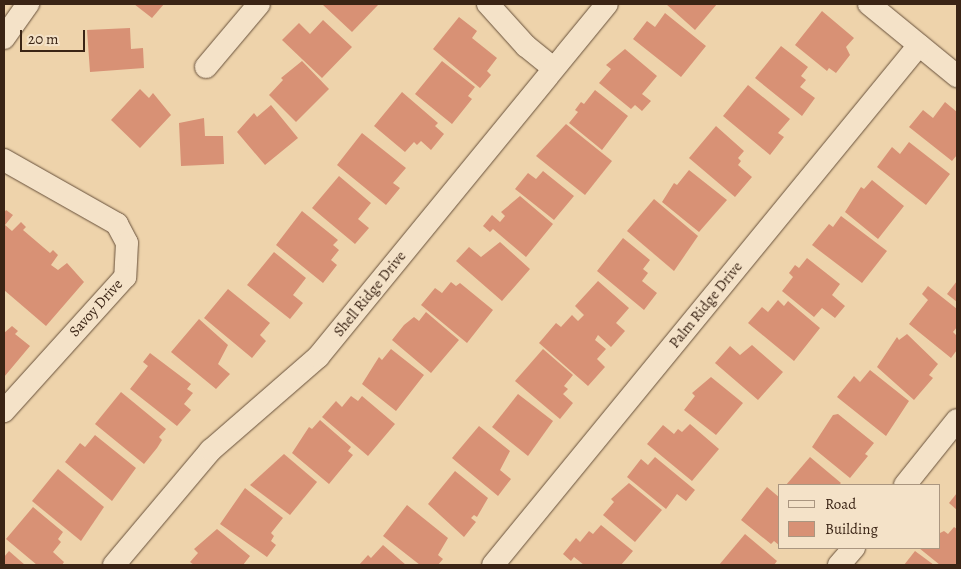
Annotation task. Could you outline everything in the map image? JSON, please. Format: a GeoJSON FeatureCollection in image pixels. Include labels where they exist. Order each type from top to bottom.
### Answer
{"type":"FeatureCollection","features":[{"type":"Feature","properties":{"kind":"street"},"geometry":{"type":"LineString","coordinates":[[4,38],[28,4]]}},
{"type":"Feature","properties":{"kind":"street"},"geometry":{"type":"LineString","coordinates":[[206,67],[260,4]]}},
{"type":"Feature","properties":{"kind":"street"},"geometry":{"type":"LineString","coordinates":[[488,4],[526,46],[553,68]]}},
{"type":"Feature","properties":{"kind":"street","name":"Shell Ridge Drive"},"geometry":{"type":"LineString","coordinates":[[114,565],[211,450],[318,357],[607,4]]}},
{"type":"Feature","properties":{"kind":"street"},"geometry":{"type":"LineString","coordinates":[[869,4],[957,76]]}},
{"type":"Feature","properties":{"kind":"street","name":"Palm Ridge Drive"},"geometry":{"type":"LineString","coordinates":[[493,565],[919,45]]}},
{"type":"Feature","properties":{"kind":"street","name":"Savoy Drive"},"geometry":{"type":"LineString","coordinates":[[4,160],[117,224],[127,243],[125,277],[4,411]]}},
{"type":"Feature","properties":{"kind":"street"},"geometry":{"type":"LineString","coordinates":[[906,484],[957,420]]}},
{"type":"Feature","properties":{"kind":"street"},"geometry":{"type":"LineString","coordinates":[[839,565],[853,549]]}},
{"type":"Feature","properties":{"kind":"building"},"geometry":{"type":"Polygon","coordinates":[[[134,4],[164,4],[152,18],[134,4]]]}},
{"type":"Feature","properties":{"kind":"building"},"geometry":{"type":"Polygon","coordinates":[[[322,4],[379,4],[352,32],[322,4]]]}},
{"type":"Feature","properties":{"kind":"building"},"geometry":{"type":"Polygon","coordinates":[[[666,4],[717,4],[695,30],[666,4]]]}},
{"type":"Feature","properties":{"kind":"building"},"geometry":{"type":"Polygon","coordinates":[[[822,11],[854,38],[846,47],[850,55],[836,73],[829,68],[827,71],[795,45],[822,11]]]}},
{"type":"Feature","properties":{"kind":"building"},"geometry":{"type":"Polygon","coordinates":[[[665,13],[706,46],[681,77],[633,39],[647,21],[655,27],[665,13]]]}},
{"type":"Feature","properties":{"kind":"building"},"geometry":{"type":"Polygon","coordinates":[[[459,17],[477,31],[472,38],[497,58],[487,71],[491,75],[480,88],[433,49],[459,17]]]}},
{"type":"Feature","properties":{"kind":"building"},"geometry":{"type":"Polygon","coordinates":[[[323,20],[352,47],[322,78],[282,40],[299,23],[310,34],[323,20]]]}},
{"type":"Feature","properties":{"kind":"building"},"geometry":{"type":"Polygon","coordinates":[[[130,28],[131,49],[143,48],[144,68],[90,72],[87,30],[130,28]]]}},
{"type":"Feature","properties":{"kind":"building"},"geometry":{"type":"Polygon","coordinates":[[[781,46],[808,67],[801,76],[806,80],[800,87],[815,98],[802,116],[755,78],[781,46]]]}},
{"type":"Feature","properties":{"kind":"building"},"geometry":{"type":"Polygon","coordinates":[[[625,49],[657,76],[642,94],[651,101],[642,111],[635,105],[631,109],[599,83],[611,69],[606,65],[625,49]]]}},
{"type":"Feature","properties":{"kind":"building"},"geometry":{"type":"Polygon","coordinates":[[[302,61],[329,89],[296,122],[269,95],[283,80],[281,78],[302,61]]]}},
{"type":"Feature","properties":{"kind":"building"},"geometry":{"type":"Polygon","coordinates":[[[442,61],[475,87],[468,96],[472,99],[452,124],[415,94],[442,61]]]}},
{"type":"Feature","properties":{"kind":"building"},"geometry":{"type":"Polygon","coordinates":[[[748,85],[790,119],[778,133],[784,137],[770,155],[723,116],[748,85]]]}},
{"type":"Feature","properties":{"kind":"building"},"geometry":{"type":"Polygon","coordinates":[[[140,89],[149,98],[153,93],[171,115],[140,148],[111,120],[140,89]]]}},
{"type":"Feature","properties":{"kind":"building"},"geometry":{"type":"Polygon","coordinates":[[[595,90],[628,116],[602,150],[569,123],[578,112],[575,110],[581,102],[584,104],[595,90]]]}},
{"type":"Feature","properties":{"kind":"building"},"geometry":{"type":"Polygon","coordinates":[[[402,92],[438,123],[435,126],[444,134],[431,150],[421,141],[417,145],[414,142],[405,152],[374,126],[402,92]]]}},
{"type":"Feature","properties":{"kind":"building"},"geometry":{"type":"Polygon","coordinates":[[[945,102],[957,112],[957,155],[952,161],[909,127],[923,110],[933,118],[945,102]]]}},
{"type":"Feature","properties":{"kind":"building"},"geometry":{"type":"Polygon","coordinates":[[[271,105],[298,138],[265,165],[237,132],[254,113],[257,117],[271,105]]]}},
{"type":"Feature","properties":{"kind":"building"},"geometry":{"type":"Polygon","coordinates":[[[204,118],[205,136],[223,136],[224,164],[181,166],[179,123],[204,118]]]}},
{"type":"Feature","properties":{"kind":"building"},"geometry":{"type":"Polygon","coordinates":[[[566,124],[612,161],[585,195],[536,156],[566,124]]]}},
{"type":"Feature","properties":{"kind":"building"},"geometry":{"type":"Polygon","coordinates":[[[716,126],[744,151],[738,158],[741,161],[738,165],[752,177],[735,197],[689,158],[716,126]]]}},
{"type":"Feature","properties":{"kind":"building"},"geometry":{"type":"Polygon","coordinates":[[[362,133],[406,168],[393,183],[400,188],[386,205],[337,165],[362,133]]]}},
{"type":"Feature","properties":{"kind":"building"},"geometry":{"type":"Polygon","coordinates":[[[909,142],[950,174],[926,205],[877,167],[892,147],[900,154],[909,142]]]}},
{"type":"Feature","properties":{"kind":"building"},"geometry":{"type":"Polygon","coordinates":[[[689,170],[727,200],[699,232],[662,202],[674,183],[677,185],[689,170]]]}},
{"type":"Feature","properties":{"kind":"building"},"geometry":{"type":"Polygon","coordinates":[[[543,171],[574,196],[554,220],[515,189],[528,173],[536,179],[543,171]]]}},
{"type":"Feature","properties":{"kind":"building"},"geometry":{"type":"Polygon","coordinates":[[[339,176],[371,203],[358,219],[369,228],[355,244],[312,208],[339,176]]]}},
{"type":"Feature","properties":{"kind":"building"},"geometry":{"type":"Polygon","coordinates":[[[872,180],[904,206],[878,239],[845,212],[861,187],[864,189],[872,180]]]}},
{"type":"Feature","properties":{"kind":"building"},"geometry":{"type":"Polygon","coordinates":[[[520,196],[553,224],[526,257],[493,229],[490,232],[483,226],[492,215],[500,222],[505,216],[501,212],[520,196]]]}},
{"type":"Feature","properties":{"kind":"building"},"geometry":{"type":"Polygon","coordinates":[[[654,199],[698,236],[674,271],[627,231],[654,199]]]}},
{"type":"Feature","properties":{"kind":"building"},"geometry":{"type":"Polygon","coordinates":[[[6,210],[13,215],[5,225],[12,231],[21,222],[26,227],[23,230],[50,253],[53,250],[58,255],[51,265],[58,270],[67,263],[84,282],[46,326],[4,290],[4,213],[6,210]]]}},
{"type":"Feature","properties":{"kind":"building"},"geometry":{"type":"Polygon","coordinates":[[[302,211],[338,240],[333,245],[339,250],[331,260],[337,265],[323,283],[276,245],[302,211]]]}},
{"type":"Feature","properties":{"kind":"building"},"geometry":{"type":"Polygon","coordinates":[[[841,216],[887,251],[862,283],[812,245],[829,224],[833,227],[841,216]]]}},
{"type":"Feature","properties":{"kind":"building"},"geometry":{"type":"Polygon","coordinates":[[[623,238],[650,260],[643,269],[648,273],[642,281],[657,293],[644,310],[597,271],[623,238]]]}},
{"type":"Feature","properties":{"kind":"building"},"geometry":{"type":"Polygon","coordinates":[[[500,242],[530,269],[502,301],[456,261],[469,247],[481,257],[500,242]]]}},
{"type":"Feature","properties":{"kind":"building"},"geometry":{"type":"Polygon","coordinates":[[[274,252],[306,278],[293,295],[303,303],[290,319],[247,285],[274,252]]]}},
{"type":"Feature","properties":{"kind":"building"},"geometry":{"type":"Polygon","coordinates":[[[807,258],[840,284],[832,295],[845,306],[835,318],[822,308],[814,317],[782,291],[793,277],[789,273],[795,265],[799,268],[807,258]]]}},
{"type":"Feature","properties":{"kind":"building"},"geometry":{"type":"Polygon","coordinates":[[[598,281],[629,308],[616,323],[625,331],[611,347],[598,335],[595,340],[606,349],[597,359],[605,367],[588,386],[539,343],[556,323],[561,327],[572,315],[578,321],[584,315],[575,306],[598,281]]]}},
{"type":"Feature","properties":{"kind":"building"},"geometry":{"type":"Polygon","coordinates":[[[957,281],[957,302],[947,294],[957,281]]]}},
{"type":"Feature","properties":{"kind":"building"},"geometry":{"type":"Polygon","coordinates":[[[451,282],[456,286],[460,283],[493,310],[467,343],[421,305],[435,288],[442,293],[451,282]]]}},
{"type":"Feature","properties":{"kind":"building"},"geometry":{"type":"Polygon","coordinates":[[[928,286],[957,309],[957,327],[953,332],[957,336],[957,350],[951,358],[909,324],[928,300],[922,294],[928,286]]]}},
{"type":"Feature","properties":{"kind":"building"},"geometry":{"type":"Polygon","coordinates":[[[228,289],[270,323],[260,335],[266,341],[252,358],[204,318],[228,289]]]}},
{"type":"Feature","properties":{"kind":"building"},"geometry":{"type":"Polygon","coordinates":[[[778,300],[784,306],[788,301],[820,328],[794,361],[748,323],[762,307],[768,312],[778,300]]]}},
{"type":"Feature","properties":{"kind":"building"},"geometry":{"type":"Polygon","coordinates":[[[426,312],[459,340],[431,373],[392,340],[404,325],[414,317],[419,321],[426,312]]]}},
{"type":"Feature","properties":{"kind":"building"},"geometry":{"type":"Polygon","coordinates":[[[199,319],[228,345],[218,364],[230,374],[216,389],[171,352],[199,319]]]}},
{"type":"Feature","properties":{"kind":"building"},"geometry":{"type":"Polygon","coordinates":[[[12,326],[18,331],[15,334],[30,346],[4,377],[4,333],[12,326]]]}},
{"type":"Feature","properties":{"kind":"building"},"geometry":{"type":"Polygon","coordinates":[[[907,334],[938,364],[929,375],[933,378],[914,400],[877,367],[897,337],[899,340],[907,334]]]}},
{"type":"Feature","properties":{"kind":"building"},"geometry":{"type":"Polygon","coordinates":[[[752,345],[783,372],[758,400],[715,363],[730,346],[740,355],[752,345]]]}},
{"type":"Feature","properties":{"kind":"building"},"geometry":{"type":"Polygon","coordinates":[[[391,349],[424,375],[396,411],[362,384],[379,357],[382,360],[391,349]]]}},
{"type":"Feature","properties":{"kind":"building"},"geometry":{"type":"Polygon","coordinates":[[[543,349],[573,375],[564,386],[568,389],[563,394],[573,403],[560,419],[515,381],[543,349]]]}},
{"type":"Feature","properties":{"kind":"building"},"geometry":{"type":"Polygon","coordinates":[[[150,353],[191,384],[187,389],[193,393],[184,404],[191,410],[177,426],[130,389],[148,366],[143,362],[150,353]]]}},
{"type":"Feature","properties":{"kind":"building"},"geometry":{"type":"Polygon","coordinates":[[[870,370],[909,401],[886,436],[837,397],[854,376],[860,382],[870,370]]]}},
{"type":"Feature","properties":{"kind":"building"},"geometry":{"type":"Polygon","coordinates":[[[711,377],[743,403],[716,435],[684,410],[695,396],[692,393],[711,377]]]}},
{"type":"Feature","properties":{"kind":"building"},"geometry":{"type":"Polygon","coordinates":[[[121,392],[166,429],[159,437],[162,440],[157,448],[144,464],[95,424],[121,392]]]}},
{"type":"Feature","properties":{"kind":"building"},"geometry":{"type":"Polygon","coordinates":[[[518,394],[553,421],[528,456],[492,427],[518,394]]]}},
{"type":"Feature","properties":{"kind":"building"},"geometry":{"type":"Polygon","coordinates":[[[351,396],[358,401],[362,396],[395,424],[368,456],[322,417],[336,401],[342,407],[351,396]]]}},
{"type":"Feature","properties":{"kind":"building"},"geometry":{"type":"Polygon","coordinates":[[[838,414],[874,443],[865,454],[868,456],[850,478],[812,447],[833,415],[838,414]]]}},
{"type":"Feature","properties":{"kind":"building"},"geometry":{"type":"Polygon","coordinates":[[[320,420],[351,447],[348,451],[353,455],[329,484],[292,453],[309,427],[312,429],[320,420]]]}},
{"type":"Feature","properties":{"kind":"building"},"geometry":{"type":"Polygon","coordinates":[[[690,424],[719,449],[692,481],[647,444],[663,425],[674,434],[678,429],[682,432],[690,424]]]}},
{"type":"Feature","properties":{"kind":"building"},"geometry":{"type":"Polygon","coordinates":[[[479,426],[510,451],[500,470],[511,479],[498,496],[452,458],[479,426]]]}},
{"type":"Feature","properties":{"kind":"building"},"geometry":{"type":"Polygon","coordinates":[[[95,435],[136,468],[112,501],[65,462],[80,443],[85,447],[95,435]]]}},
{"type":"Feature","properties":{"kind":"building"},"geometry":{"type":"Polygon","coordinates":[[[284,454],[317,482],[290,515],[250,485],[284,454]]]}},
{"type":"Feature","properties":{"kind":"building"},"geometry":{"type":"Polygon","coordinates":[[[655,457],[695,490],[686,501],[677,494],[666,509],[627,477],[641,459],[648,465],[655,457]]]}},
{"type":"Feature","properties":{"kind":"building"},"geometry":{"type":"Polygon","coordinates":[[[810,457],[841,483],[840,484],[787,484],[810,457]]]}},
{"type":"Feature","properties":{"kind":"building"},"geometry":{"type":"Polygon","coordinates":[[[58,469],[104,507],[81,541],[32,501],[58,469]]]}},
{"type":"Feature","properties":{"kind":"building"},"geometry":{"type":"Polygon","coordinates":[[[455,471],[488,498],[477,517],[474,515],[471,518],[476,522],[464,537],[428,504],[455,471]]]}},
{"type":"Feature","properties":{"kind":"building"},"geometry":{"type":"Polygon","coordinates":[[[629,483],[662,510],[635,542],[603,515],[614,502],[611,499],[629,483]]]}},
{"type":"Feature","properties":{"kind":"building"},"geometry":{"type":"Polygon","coordinates":[[[767,487],[778,496],[778,544],[774,541],[771,544],[741,520],[767,487]]]}},
{"type":"Feature","properties":{"kind":"building"},"geometry":{"type":"Polygon","coordinates":[[[245,488],[283,518],[271,533],[274,536],[271,541],[276,545],[267,557],[220,524],[245,488]]]}},
{"type":"Feature","properties":{"kind":"building"},"geometry":{"type":"Polygon","coordinates":[[[957,493],[957,510],[949,503],[957,493]]]}},
{"type":"Feature","properties":{"kind":"building"},"geometry":{"type":"Polygon","coordinates":[[[407,505],[448,538],[438,555],[443,559],[438,565],[420,565],[383,536],[407,505]]]}},
{"type":"Feature","properties":{"kind":"building"},"geometry":{"type":"Polygon","coordinates":[[[33,507],[63,532],[58,539],[61,542],[53,552],[64,562],[62,565],[37,565],[6,539],[33,507]]]}},
{"type":"Feature","properties":{"kind":"building"},"geometry":{"type":"Polygon","coordinates":[[[601,525],[633,551],[621,565],[584,565],[574,557],[571,561],[563,554],[576,538],[580,542],[589,531],[593,534],[601,525]]]}},
{"type":"Feature","properties":{"kind":"building"},"geometry":{"type":"Polygon","coordinates":[[[954,527],[957,529],[957,565],[940,565],[920,549],[941,549],[941,532],[944,531],[948,534],[954,527]]]}},
{"type":"Feature","properties":{"kind":"building"},"geometry":{"type":"Polygon","coordinates":[[[217,529],[250,556],[243,565],[194,565],[190,562],[198,553],[194,549],[217,529]]]}},
{"type":"Feature","properties":{"kind":"building"},"geometry":{"type":"Polygon","coordinates":[[[745,534],[777,561],[774,565],[719,565],[745,534]]]}},
{"type":"Feature","properties":{"kind":"building"},"geometry":{"type":"Polygon","coordinates":[[[383,545],[406,565],[359,565],[368,555],[371,558],[383,545]]]}},
{"type":"Feature","properties":{"kind":"building"},"geometry":{"type":"Polygon","coordinates":[[[9,551],[25,565],[4,565],[4,557],[9,551]]]}},
{"type":"Feature","properties":{"kind":"building"},"geometry":{"type":"Polygon","coordinates":[[[915,551],[934,565],[904,565],[915,551]]]}}]}
